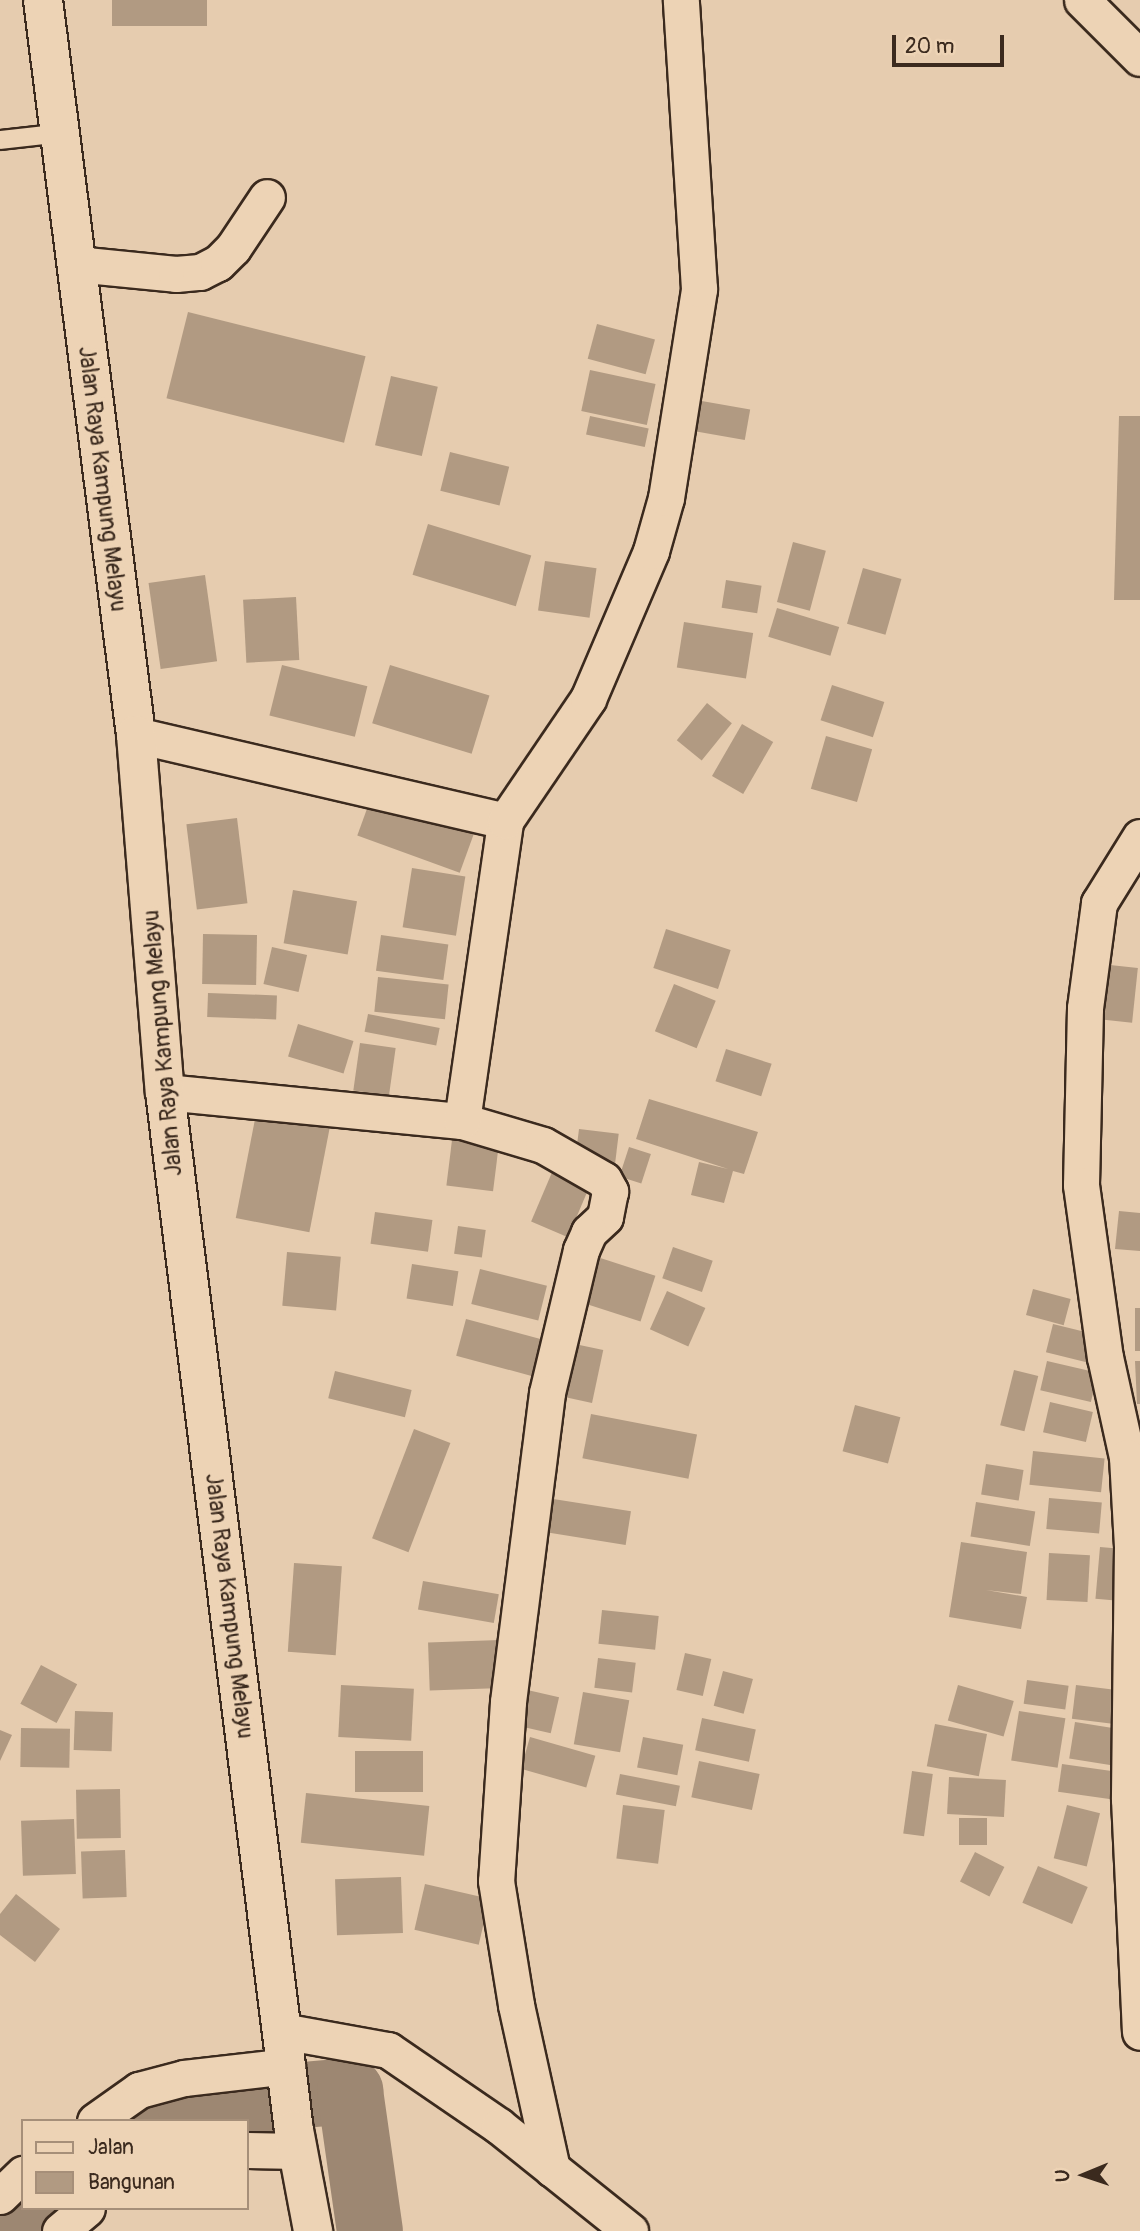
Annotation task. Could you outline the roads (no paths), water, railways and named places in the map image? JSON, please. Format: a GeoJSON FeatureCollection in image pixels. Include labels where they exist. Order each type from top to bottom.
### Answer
{"type":"FeatureCollection","features":[{"type":"Feature","properties":{"kind":"main road","name":"Jalan Raya Kampung Melayu"},"geometry":{"type":"LineString","coordinates":[[43,0],[62,133],[136,735],[165,1091],[296,2141],[312,2231]]}},
{"type":"Feature","properties":{"kind":"street"},"geometry":{"type":"LineString","coordinates":[[462,1121],[505,821],[588,699],[638,586],[666,498],[698,289],[681,0]]}},
{"type":"Feature","properties":{"kind":"street"},"geometry":{"type":"LineString","coordinates":[[1082,0],[1140,58]]}},
{"type":"Feature","properties":{"kind":"street"},"geometry":{"type":"LineString","coordinates":[[76,264],[176,274],[200,272],[218,263],[233,248],[267,197]]}},
{"type":"Feature","properties":{"kind":"street"},"geometry":{"type":"LineString","coordinates":[[136,735],[505,821]]}},
{"type":"Feature","properties":{"kind":"street"},"geometry":{"type":"LineString","coordinates":[[1140,837],[1099,903],[1085,1008],[1082,1146],[1082,1185],[1103,1344],[1127,1457],[1136,1570],[1129,1800],[1140,2032]]}},
{"type":"Feature","properties":{"kind":"street"},"geometry":{"type":"LineString","coordinates":[[165,1091],[462,1121],[543,1145],[604,1180],[610,1191],[605,1217],[589,1232],[581,1250],[547,1393],[508,1702],[496,1881],[516,2005],[552,2169]]}},
{"type":"Feature","properties":{"kind":"street"},"geometry":{"type":"LineString","coordinates":[[98,2119],[139,2090],[184,2078],[286,2061],[388,2050],[552,2169],[631,2231]]}},
{"type":"Feature","properties":{"kind":"street"},"geometry":{"type":"LineString","coordinates":[[248,2151],[296,2141]]}},
{"type":"Feature","properties":{"kind":"street"},"geometry":{"type":"LineString","coordinates":[[0,2196],[21,2176]]}},
{"type":"Feature","properties":{"kind":"street"},"geometry":{"type":"LineString","coordinates":[[60,2231],[85,2210]]}},
{"type":"Feature","properties":{"kind":"lane"},"geometry":{"type":"LineString","coordinates":[[0,140],[62,133]]}},
{"type":"Feature","properties":{"kind":"waterway"},"geometry":{"type":"LineString","coordinates":[[165,2119],[190,2105],[350,2091],[370,2231]]}},
{"type":"Feature","properties":{"kind":"waterway"},"geometry":{"type":"LineString","coordinates":[[0,2228],[21,2205]]}}]}
